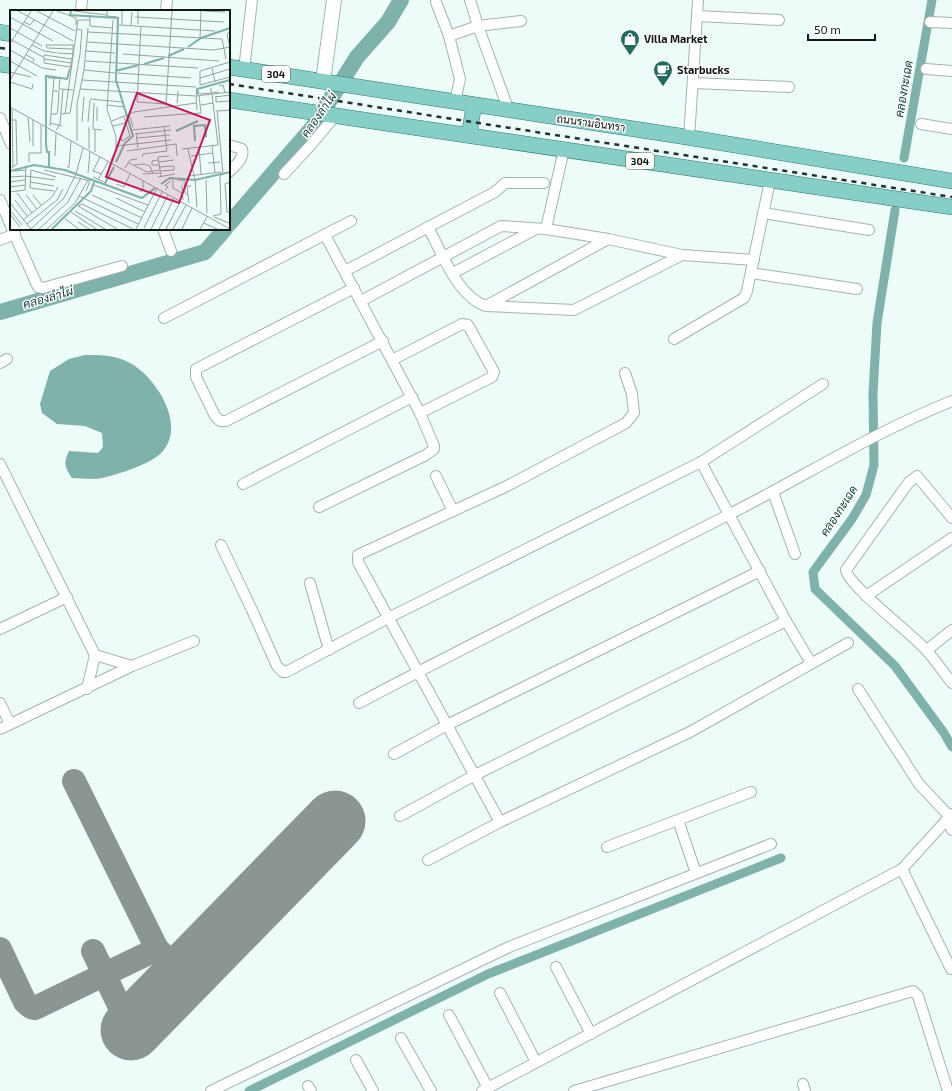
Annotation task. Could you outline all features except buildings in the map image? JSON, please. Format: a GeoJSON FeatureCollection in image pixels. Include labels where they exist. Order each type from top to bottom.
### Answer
{"type":"FeatureCollection","features":[{"type":"Feature","properties":{"kind":"main road"},"geometry":{"type":"LineString","coordinates":[[0,32],[10,34]]}},
{"type":"Feature","properties":{"kind":"main road"},"geometry":{"type":"LineString","coordinates":[[0,64],[10,66]]}},
{"type":"Feature","properties":{"kind":"main road","name":"ถนนรามอินทรา"},"geometry":{"type":"LineString","coordinates":[[230,67],[689,138],[952,181]]}},
{"type":"Feature","properties":{"kind":"main road","name":"304"},"geometry":{"type":"LineString","coordinates":[[230,100],[952,207]]}},
{"type":"Feature","properties":{"kind":"main road"},"geometry":{"type":"LineString","coordinates":[[469,135],[474,105]]}},
{"type":"Feature","properties":{"kind":"street"},"geometry":{"type":"LineString","coordinates":[[81,10],[82,0]]}},
{"type":"Feature","properties":{"kind":"street"},"geometry":{"type":"LineString","coordinates":[[166,10],[167,0]]}},
{"type":"Feature","properties":{"kind":"street"},"geometry":{"type":"LineString","coordinates":[[244,70],[252,0]]}},
{"type":"Feature","properties":{"kind":"street"},"geometry":{"type":"LineString","coordinates":[[329,82],[334,0]]}},
{"type":"Feature","properties":{"kind":"street"},"geometry":{"type":"LineString","coordinates":[[470,0],[509,111]]}},
{"type":"Feature","properties":{"kind":"street"},"geometry":{"type":"LineString","coordinates":[[689,138],[698,0]]}},
{"type":"Feature","properties":{"kind":"street"},"geometry":{"type":"LineString","coordinates":[[436,2],[449,36],[460,79],[455,102]]}},
{"type":"Feature","properties":{"kind":"street"},"geometry":{"type":"LineString","coordinates":[[697,16],[779,20]]}},
{"type":"Feature","properties":{"kind":"street"},"geometry":{"type":"LineString","coordinates":[[449,36],[478,26],[521,22]]}},
{"type":"Feature","properties":{"kind":"street"},"geometry":{"type":"LineString","coordinates":[[930,22],[952,24]]}},
{"type":"Feature","properties":{"kind":"street"},"geometry":{"type":"LineString","coordinates":[[926,69],[952,71]]}},
{"type":"Feature","properties":{"kind":"street"},"geometry":{"type":"LineString","coordinates":[[693,83],[789,87]]}},
{"type":"Feature","properties":{"kind":"street"},"geometry":{"type":"LineString","coordinates":[[284,174],[327,115]]}},
{"type":"Feature","properties":{"kind":"street"},"geometry":{"type":"LineString","coordinates":[[0,118],[8,130]]}},
{"type":"Feature","properties":{"kind":"street"},"geometry":{"type":"LineString","coordinates":[[921,124],[952,129]]}},
{"type":"Feature","properties":{"kind":"street"},"geometry":{"type":"LineString","coordinates":[[230,145],[242,149],[243,153],[242,157],[230,171]]}},
{"type":"Feature","properties":{"kind":"street"},"geometry":{"type":"LineString","coordinates":[[453,273],[541,229],[564,149]]}},
{"type":"Feature","properties":{"kind":"street"},"geometry":{"type":"LineString","coordinates":[[674,339],[744,298],[754,260],[770,181]]}},
{"type":"Feature","properties":{"kind":"street"},"geometry":{"type":"LineString","coordinates":[[345,271],[494,192],[505,183],[544,183]]}},
{"type":"Feature","properties":{"kind":"street"},"geometry":{"type":"LineString","coordinates":[[0,200],[10,223]]}},
{"type":"Feature","properties":{"kind":"street"},"geometry":{"type":"LineString","coordinates":[[763,213],[868,230]]}},
{"type":"Feature","properties":{"kind":"street"},"geometry":{"type":"LineString","coordinates":[[164,318],[326,235],[351,220]]}},
{"type":"Feature","properties":{"kind":"street"},"geometry":{"type":"LineString","coordinates":[[361,301],[501,226],[541,229],[608,239],[682,255],[754,260]]}},
{"type":"Feature","properties":{"kind":"street"},"geometry":{"type":"LineString","coordinates":[[428,227],[463,291],[477,303],[486,306],[574,310],[682,255]]}},
{"type":"Feature","properties":{"kind":"street"},"geometry":{"type":"LineString","coordinates":[[0,240],[13,230],[38,287],[42,288],[122,266]]}},
{"type":"Feature","properties":{"kind":"street"},"geometry":{"type":"LineString","coordinates":[[163,230],[171,251]]}},
{"type":"Feature","properties":{"kind":"street"},"geometry":{"type":"LineString","coordinates":[[320,506],[431,452],[434,446],[412,397],[326,235]]}},
{"type":"Feature","properties":{"kind":"street"},"geometry":{"type":"LineString","coordinates":[[486,306],[608,239]]}},
{"type":"Feature","properties":{"kind":"street"},"geometry":{"type":"LineString","coordinates":[[751,273],[857,289]]}},
{"type":"Feature","properties":{"kind":"street"},"geometry":{"type":"LineString","coordinates":[[354,288],[196,369],[196,377],[215,416],[220,421],[226,421],[383,341]]}},
{"type":"Feature","properties":{"kind":"street"},"geometry":{"type":"LineString","coordinates":[[392,360],[462,324],[468,325],[494,372],[492,378],[420,413]]}},
{"type":"Feature","properties":{"kind":"street"},"geometry":{"type":"LineString","coordinates":[[500,822],[358,562],[358,555],[507,486],[631,418],[634,413],[634,406],[625,373]]}},
{"type":"Feature","properties":{"kind":"street"},"geometry":{"type":"LineString","coordinates":[[220,545],[280,670],[286,672],[388,618],[701,462],[823,384]]}},
{"type":"Feature","properties":{"kind":"street"},"geometry":{"type":"LineString","coordinates":[[243,484],[412,397]]}},
{"type":"Feature","properties":{"kind":"street"},"geometry":{"type":"LineString","coordinates":[[359,703],[773,492],[859,444],[915,416],[952,401]]}},
{"type":"Feature","properties":{"kind":"street"},"geometry":{"type":"LineString","coordinates":[[701,462],[786,621],[812,663]]}},
{"type":"Feature","properties":{"kind":"street"},"geometry":{"type":"LineString","coordinates":[[0,464],[95,655],[87,689]]}},
{"type":"Feature","properties":{"kind":"street"},"geometry":{"type":"LineString","coordinates":[[436,476],[453,512]]}},
{"type":"Feature","properties":{"kind":"street"},"geometry":{"type":"LineString","coordinates":[[952,518],[917,476],[909,482],[906,489],[847,567],[848,576],[866,596],[927,650],[952,683]]}},
{"type":"Feature","properties":{"kind":"street"},"geometry":{"type":"LineString","coordinates":[[773,492],[795,554]]}},
{"type":"Feature","properties":{"kind":"street"},"geometry":{"type":"LineString","coordinates":[[866,596],[952,538]]}},
{"type":"Feature","properties":{"kind":"street"},"geometry":{"type":"LineString","coordinates":[[394,754],[447,725],[760,571]]}},
{"type":"Feature","properties":{"kind":"street"},"geometry":{"type":"LineString","coordinates":[[310,584],[329,650]]}},
{"type":"Feature","properties":{"kind":"street"},"geometry":{"type":"LineString","coordinates":[[0,629],[67,597]]}},
{"type":"Feature","properties":{"kind":"street"},"geometry":{"type":"LineString","coordinates":[[400,816],[475,775],[786,621]]}},
{"type":"Feature","properties":{"kind":"street"},"geometry":{"type":"LineString","coordinates":[[927,650],[952,630]]}},
{"type":"Feature","properties":{"kind":"street"},"geometry":{"type":"LineString","coordinates":[[0,729],[87,689],[132,666],[194,641]]}},
{"type":"Feature","properties":{"kind":"street"},"geometry":{"type":"LineString","coordinates":[[428,860],[500,822],[690,732],[848,643]]}},
{"type":"Feature","properties":{"kind":"street"},"geometry":{"type":"LineString","coordinates":[[95,655],[132,666]]}},
{"type":"Feature","properties":{"kind":"street"},"geometry":{"type":"LineString","coordinates":[[858,689],[919,784],[950,817],[952,830]]}},
{"type":"Feature","properties":{"kind":"street"},"geometry":{"type":"LineString","coordinates":[[0,703],[10,724]]}},
{"type":"Feature","properties":{"kind":"street"},"geometry":{"type":"LineString","coordinates":[[607,847],[751,792]]}},
{"type":"Feature","properties":{"kind":"street"},"geometry":{"type":"LineString","coordinates":[[449,1014],[485,1089],[592,1034],[902,869],[950,817]]}},
{"type":"Feature","properties":{"kind":"street"},"geometry":{"type":"LineString","coordinates":[[678,820],[696,873]]}},
{"type":"Feature","properties":{"kind":"street"},"geometry":{"type":"LineString","coordinates":[[211,1091],[509,946],[771,844]]}},
{"type":"Feature","properties":{"kind":"street"},"geometry":{"type":"LineString","coordinates":[[902,869],[951,969]]}},
{"type":"Feature","properties":{"kind":"street"},"geometry":{"type":"LineString","coordinates":[[556,967],[592,1034]]}},
{"type":"Feature","properties":{"kind":"street"},"geometry":{"type":"LineString","coordinates":[[574,1091],[912,991],[918,996],[948,1091]]}},
{"type":"Feature","properties":{"kind":"street"},"geometry":{"type":"LineString","coordinates":[[500,993],[536,1062]]}},
{"type":"Feature","properties":{"kind":"street"},"geometry":{"type":"LineString","coordinates":[[401,1038],[431,1091]]}},
{"type":"Feature","properties":{"kind":"street"},"geometry":{"type":"LineString","coordinates":[[356,1060],[373,1091]]}},
{"type":"Feature","properties":{"kind":"shaded area"},"geometry":{"type":"Polygon","coordinates":[[[85,355],[111,356],[126,361],[137,367],[147,376],[156,388],[164,400],[169,414],[171,427],[169,440],[163,451],[158,456],[135,468],[102,478],[72,478],[65,462],[69,451],[98,453],[103,447],[102,433],[85,426],[57,424],[42,413],[40,404],[50,371],[69,359],[85,355]]]}},
{"type":"Feature","properties":{"kind":"waterway","name":"คลองลำไผ่"},"geometry":{"type":"LineString","coordinates":[[230,223],[313,127],[357,57],[388,22],[401,0]]}},
{"type":"Feature","properties":{"kind":"waterway","name":"คลองกะเฉด"},"geometry":{"type":"LineString","coordinates":[[904,158],[932,0]]}},
{"type":"Feature","properties":{"kind":"waterway","name":"คลองกะเฉด"},"geometry":{"type":"LineString","coordinates":[[895,210],[877,323],[873,393],[874,465],[866,495],[852,519],[813,572],[815,589],[895,666],[944,733],[952,747]]}},
{"type":"Feature","properties":{"kind":"waterway","name":"คลองลำไผ่"},"geometry":{"type":"LineString","coordinates":[[0,312],[205,252],[224,230]]}},
{"type":"Feature","properties":{"kind":"waterway"},"geometry":{"type":"LineString","coordinates":[[249,1091],[488,974],[781,858]]}},
{"type":"Feature","properties":{"kind":"taxiway"},"geometry":{"type":"LineString","coordinates":[[0,949],[25,1002],[31,1007],[35,1008],[157,949],[74,781]]}},
{"type":"Feature","properties":{"kind":"taxiway"},"geometry":{"type":"LineString","coordinates":[[157,949],[185,975]]}},
{"type":"Feature","properties":{"kind":"taxiway"},"geometry":{"type":"LineString","coordinates":[[93,951],[131,1030]]}},
{"type":"Feature","properties":{"kind":"runway"},"geometry":{"type":"LineString","coordinates":[[131,1030],[335,821]]}},
{"type":"Feature","properties":{"kind":"railway"},"geometry":{"type":"LineString","coordinates":[[0,48],[10,49]]}},
{"type":"Feature","properties":{"kind":"railway"},"geometry":{"type":"LineString","coordinates":[[230,84],[952,197]]}},
{"type":"Feature","properties":{"kind":"place","name":"Villa Market"},"geometry":{"type":"Point","coordinates":[630,56]}},
{"type":"Feature","properties":{"kind":"place","name":"Starbucks"},"geometry":{"type":"Point","coordinates":[663,87]}}]}
